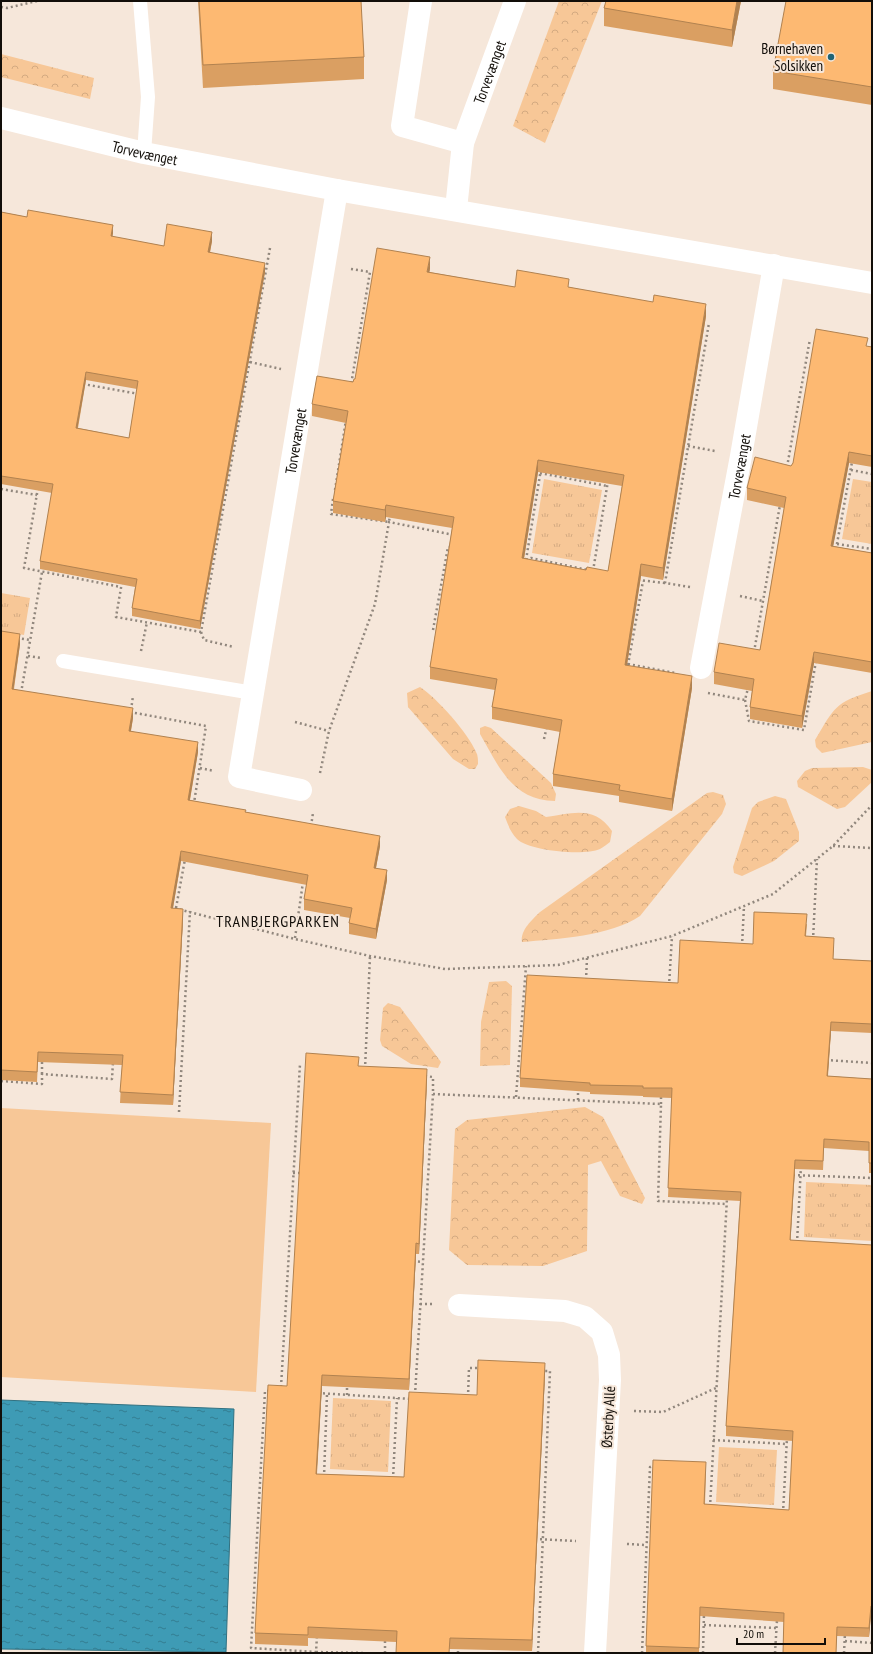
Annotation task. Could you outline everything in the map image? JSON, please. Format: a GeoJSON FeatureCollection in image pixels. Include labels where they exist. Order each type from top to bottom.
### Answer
{"type":"FeatureCollection","features":[{"type":"Feature","properties":{"kind":"street"},"geometry":{"type":"LineString","coordinates":[[421,1],[402,126],[463,143]]}},
{"type":"Feature","properties":{"kind":"street","name":"Torvevænget"},"geometry":{"type":"LineString","coordinates":[[456,209],[463,143],[515,1]]}},
{"type":"Feature","properties":{"kind":"street","name":"Torvevænget"},"geometry":{"type":"LineString","coordinates":[[1,118],[144,153],[338,190],[456,209],[872,283]]}},
{"type":"Feature","properties":{"kind":"street","name":"Torvevænget"},"geometry":{"type":"LineString","coordinates":[[308,792],[239,777],[305,374],[338,190]]}},
{"type":"Feature","properties":{"kind":"street","name":"Torvevænget"},"geometry":{"type":"LineString","coordinates":[[703,678],[716,591],[774,265]]}},
{"type":"Feature","properties":{"kind":"street","name":"Østerby Allé"},"geometry":{"type":"LineString","coordinates":[[459,1305],[565,1311],[585,1317],[602,1332],[609,1355],[608,1409],[595,1653]]}},
{"type":"Feature","properties":{"kind":"lane"},"geometry":{"type":"LineString","coordinates":[[140,1],[148,97],[144,153]]}},
{"type":"Feature","properties":{"kind":"lane"},"geometry":{"type":"LineString","coordinates":[[63,661],[252,693]]}},
{"type":"Feature","properties":{"kind":"path"},"geometry":{"type":"LineString","coordinates":[[1,7],[7,8],[37,1]]}},
{"type":"Feature","properties":{"kind":"path"},"geometry":{"type":"LineString","coordinates":[[259,652],[204,640],[201,632],[270,248]]}},
{"type":"Feature","properties":{"kind":"path"},"geometry":{"type":"LineString","coordinates":[[325,265],[370,272],[350,391]]}},
{"type":"Feature","properties":{"kind":"path"},"geometry":{"type":"LineString","coordinates":[[665,583],[709,323]]}},
{"type":"Feature","properties":{"kind":"path"},"geometry":{"type":"LineString","coordinates":[[786,475],[810,339]]}},
{"type":"Feature","properties":{"kind":"path"},"geometry":{"type":"LineString","coordinates":[[250,362],[359,384]]}},
{"type":"Feature","properties":{"kind":"path"},"geometry":{"type":"LineString","coordinates":[[79,383],[140,394]]}},
{"type":"Feature","properties":{"kind":"path"},"geometry":{"type":"LineString","coordinates":[[335,491],[347,414]]}},
{"type":"Feature","properties":{"kind":"path"},"geometry":{"type":"LineString","coordinates":[[835,552],[854,454]]}},
{"type":"Feature","properties":{"kind":"path"},"geometry":{"type":"LineString","coordinates":[[224,461],[231,463]]}},
{"type":"Feature","properties":{"kind":"path"},"geometry":{"type":"LineString","coordinates":[[526,560],[542,466]]}},
{"type":"Feature","properties":{"kind":"path"},"geometry":{"type":"LineString","coordinates":[[677,468],[684,469]]}},
{"type":"Feature","properties":{"kind":"path"},"geometry":{"type":"LineString","coordinates":[[851,470],[872,474]]}},
{"type":"Feature","properties":{"kind":"path"},"geometry":{"type":"LineString","coordinates":[[540,473],[607,486]]}},
{"type":"Feature","properties":{"kind":"path"},"geometry":{"type":"LineString","coordinates":[[593,572],[608,479]]}},
{"type":"Feature","properties":{"kind":"path"},"geometry":{"type":"LineString","coordinates":[[38,487],[24,568],[121,587]]}},
{"type":"Feature","properties":{"kind":"path"},"geometry":{"type":"LineString","coordinates":[[1,489],[37,494]]}},
{"type":"Feature","properties":{"kind":"path"},"geometry":{"type":"LineString","coordinates":[[334,498],[331,514],[389,522],[457,536],[455,547],[448,546],[433,630]]}},
{"type":"Feature","properties":{"kind":"path"},"geometry":{"type":"LineString","coordinates":[[754,654],[782,498]]}},
{"type":"Feature","properties":{"kind":"path"},"geometry":{"type":"LineString","coordinates":[[310,832],[308,792],[375,604],[391,507]]}},
{"type":"Feature","properties":{"kind":"path"},"geometry":{"type":"LineString","coordinates":[[837,544],[872,549]]}},
{"type":"Feature","properties":{"kind":"path"},"geometry":{"type":"LineString","coordinates":[[519,558],[526,560],[531,558],[600,573]]}},
{"type":"Feature","properties":{"kind":"path"},"geometry":{"type":"LineString","coordinates":[[574,575],[575,568]]}},
{"type":"Feature","properties":{"kind":"path"},"geometry":{"type":"LineString","coordinates":[[20,698],[42,572]]}},
{"type":"Feature","properties":{"kind":"path"},"geometry":{"type":"LineString","coordinates":[[123,579],[116,617],[201,632]]}},
{"type":"Feature","properties":{"kind":"path"},"geometry":{"type":"LineString","coordinates":[[635,579],[716,591],[763,601]]}},
{"type":"Feature","properties":{"kind":"path"},"geometry":{"type":"LineString","coordinates":[[627,672],[642,580]]}},
{"type":"Feature","properties":{"kind":"path"},"geometry":{"type":"LineString","coordinates":[[16,638],[30,640]]}},
{"type":"Feature","properties":{"kind":"path"},"geometry":{"type":"LineString","coordinates":[[748,685],[745,700],[749,721],[804,730],[816,660]]}},
{"type":"Feature","properties":{"kind":"path"},"geometry":{"type":"LineString","coordinates":[[628,664],[678,673]]}},
{"type":"Feature","properties":{"kind":"path"},"geometry":{"type":"LineString","coordinates":[[703,678],[708,694],[745,700]]}},
{"type":"Feature","properties":{"kind":"path"},"geometry":{"type":"LineString","coordinates":[[22,691],[29,692]]}},
{"type":"Feature","properties":{"kind":"path"},"geometry":{"type":"LineString","coordinates":[[124,711],[206,726],[194,807]]}},
{"type":"Feature","properties":{"kind":"path"},"geometry":{"type":"LineString","coordinates":[[295,722],[329,731]]}},
{"type":"Feature","properties":{"kind":"path"},"geometry":{"type":"LineString","coordinates":[[544,739],[547,724]]}},
{"type":"Feature","properties":{"kind":"path"},"geometry":{"type":"LineString","coordinates":[[169,906],[295,939],[370,956],[445,969],[558,965],[672,936],[773,894],[833,846],[872,805]]}},
{"type":"Feature","properties":{"kind":"path"},"geometry":{"type":"LineString","coordinates":[[833,846],[872,848]]}},
{"type":"Feature","properties":{"kind":"path"},"geometry":{"type":"LineString","coordinates":[[176,908],[186,854]]}},
{"type":"Feature","properties":{"kind":"path"},"geometry":{"type":"LineString","coordinates":[[813,944],[817,859]]}},
{"type":"Feature","properties":{"kind":"path"},"geometry":{"type":"LineString","coordinates":[[295,939],[304,878]]}},
{"type":"Feature","properties":{"kind":"path"},"geometry":{"type":"LineString","coordinates":[[741,953],[744,906]]}},
{"type":"Feature","properties":{"kind":"path"},"geometry":{"type":"LineString","coordinates":[[179,1112],[190,912]]}},
{"type":"Feature","properties":{"kind":"path"},"geometry":{"type":"LineString","coordinates":[[669,989],[672,936]]}},
{"type":"Feature","properties":{"kind":"path"},"geometry":{"type":"LineString","coordinates":[[370,956],[365,1070],[372,1070]]}},
{"type":"Feature","properties":{"kind":"path"},"geometry":{"type":"LineString","coordinates":[[586,982],[587,958]]}},
{"type":"Feature","properties":{"kind":"path"},"geometry":{"type":"LineString","coordinates":[[516,1097],[526,966]]}},
{"type":"Feature","properties":{"kind":"path"},"geometry":{"type":"LineString","coordinates":[[42,1074],[112,1079],[113,1056]]}},
{"type":"Feature","properties":{"kind":"path"},"geometry":{"type":"LineString","coordinates":[[1,1081],[42,1084],[42,1059]]}},
{"type":"Feature","properties":{"kind":"path"},"geometry":{"type":"LineString","coordinates":[[822,1060],[872,1062]]}},
{"type":"Feature","properties":{"kind":"path"},"geometry":{"type":"LineString","coordinates":[[281,1392],[300,1064]]}},
{"type":"Feature","properties":{"kind":"path"},"geometry":{"type":"LineString","coordinates":[[312,1393],[415,1399],[432,1094],[432,1077],[418,1075]]}},
{"type":"Feature","properties":{"kind":"path"},"geometry":{"type":"LineString","coordinates":[[578,1100],[579,1084]]}},
{"type":"Feature","properties":{"kind":"path"},"geometry":{"type":"LineString","coordinates":[[662,1089],[658,1201],[726,1204]]}},
{"type":"Feature","properties":{"kind":"path"},"geometry":{"type":"LineString","coordinates":[[432,1094],[661,1104]]}},
{"type":"Feature","properties":{"kind":"path"},"geometry":{"type":"LineString","coordinates":[[797,1250],[802,1160]]}},
{"type":"Feature","properties":{"kind":"path"},"geometry":{"type":"LineString","coordinates":[[293,1173],[307,1173]]}},
{"type":"Feature","properties":{"kind":"path"},"geometry":{"type":"LineString","coordinates":[[786,1175],[872,1178]]}},
{"type":"Feature","properties":{"kind":"path"},"geometry":{"type":"LineString","coordinates":[[709,1514],[727,1191]]}},
{"type":"Feature","properties":{"kind":"path"},"geometry":{"type":"LineString","coordinates":[[797,1242],[805,1242]]}},
{"type":"Feature","properties":{"kind":"path"},"geometry":{"type":"LineString","coordinates":[[408,1261],[423,1262]]}},
{"type":"Feature","properties":{"kind":"path"},"geometry":{"type":"LineString","coordinates":[[468,1402],[468,1368],[483,1369]]}},
{"type":"Feature","properties":{"kind":"path"},"geometry":{"type":"LineString","coordinates":[[536,1370],[550,1371],[538,1653]]}},
{"type":"Feature","properties":{"kind":"path"},"geometry":{"type":"LineString","coordinates":[[347,1395],[348,1380]]}},
{"type":"Feature","properties":{"kind":"path"},"geometry":{"type":"LineString","coordinates":[[608,1409],[663,1412],[716,1388]]}},
{"type":"Feature","properties":{"kind":"path"},"geometry":{"type":"LineString","coordinates":[[273,1391],[265,1391],[251,1648],[366,1653]]}},
{"type":"Feature","properties":{"kind":"path"},"geometry":{"type":"LineString","coordinates":[[323,1482],[327,1394]]}},
{"type":"Feature","properties":{"kind":"path"},"geometry":{"type":"LineString","coordinates":[[393,1486],[397,1398]]}},
{"type":"Feature","properties":{"kind":"path"},"geometry":{"type":"LineString","coordinates":[[782,1517],[787,1431]]}},
{"type":"Feature","properties":{"kind":"path"},"geometry":{"type":"LineString","coordinates":[[713,1440],[786,1444]]}},
{"type":"Feature","properties":{"kind":"path"},"geometry":{"type":"LineString","coordinates":[[642,1653],[650,1466],[659,1467]]}},
{"type":"Feature","properties":{"kind":"path"},"geometry":{"type":"LineString","coordinates":[[324,1474],[331,1475]]}},
{"type":"Feature","properties":{"kind":"path"},"geometry":{"type":"LineString","coordinates":[[386,1478],[393,1478]]}},
{"type":"Feature","properties":{"kind":"path"},"geometry":{"type":"LineString","coordinates":[[710,1507],[717,1507]]}},
{"type":"Feature","properties":{"kind":"path"},"geometry":{"type":"LineString","coordinates":[[776,1509],[783,1510]]}},
{"type":"Feature","properties":{"kind":"path"},"geometry":{"type":"LineString","coordinates":[[528,1539],[646,1545]]}},
{"type":"Feature","properties":{"kind":"path"},"geometry":{"type":"LineString","coordinates":[[703,1653],[705,1609]]}},
{"type":"Feature","properties":{"kind":"path"},"geometry":{"type":"LineString","coordinates":[[775,1653],[777,1612]]}},
{"type":"Feature","properties":{"kind":"path"},"geometry":{"type":"LineString","coordinates":[[704,1625],[776,1628]]}},
{"type":"Feature","properties":{"kind":"path"},"geometry":{"type":"LineString","coordinates":[[844,1653],[846,1626]]}},
{"type":"Feature","properties":{"kind":"path"},"geometry":{"type":"LineString","coordinates":[[316,1652],[317,1628]]}},
{"type":"Feature","properties":{"kind":"path"},"geometry":{"type":"LineString","coordinates":[[385,1637],[385,1653]]}},
{"type":"Feature","properties":{"kind":"path"},"geometry":{"type":"LineString","coordinates":[[845,1641],[872,1643]]}},
{"type":"Feature","properties":{"kind":"path"},"geometry":{"type":"LineString","coordinates":[[458,1645],[458,1653]]}},
{"type":"Feature","properties":{"kind":"green space"},"geometry":{"type":"Polygon","coordinates":[[[559,1],[602,1],[545,143],[513,126],[559,1]]]}},
{"type":"Feature","properties":{"kind":"green space"},"geometry":{"type":"Polygon","coordinates":[[[1,54],[94,78],[90,99],[1,77],[1,54]]]}},
{"type":"Feature","properties":{"kind":"green space"},"geometry":{"type":"Polygon","coordinates":[[[544,479],[602,490],[589,563],[532,553],[544,479]]]}},
{"type":"Feature","properties":{"kind":"green space"},"geometry":{"type":"Polygon","coordinates":[[[853,479],[872,482],[872,544],[842,539],[853,479]]]}},
{"type":"Feature","properties":{"kind":"green space"},"geometry":{"type":"Polygon","coordinates":[[[1,593],[30,598],[24,635],[1,631],[1,593]]]}},
{"type":"Feature","properties":{"kind":"green space"},"geometry":{"type":"Polygon","coordinates":[[[420,687],[443,707],[467,736],[478,759],[478,764],[475,769],[469,769],[453,759],[408,707],[407,693],[420,687]]]}},
{"type":"Feature","properties":{"kind":"green space"},"geometry":{"type":"Polygon","coordinates":[[[872,691],[872,742],[822,753],[816,747],[815,740],[832,713],[850,699],[872,691]]]}},
{"type":"Feature","properties":{"kind":"green space"},"geometry":{"type":"Polygon","coordinates":[[[485,726],[491,728],[551,783],[556,794],[555,801],[540,799],[528,795],[508,780],[480,734],[480,728],[485,726]]]}},
{"type":"Feature","properties":{"kind":"green space"},"geometry":{"type":"Polygon","coordinates":[[[863,767],[872,770],[872,782],[845,807],[837,809],[798,787],[797,781],[805,771],[812,768],[863,767]]]}},
{"type":"Feature","properties":{"kind":"green space"},"geometry":{"type":"Polygon","coordinates":[[[713,792],[723,795],[726,804],[722,814],[640,916],[628,923],[599,932],[567,938],[522,942],[525,929],[540,912],[707,793],[713,792]]]}},
{"type":"Feature","properties":{"kind":"green space"},"geometry":{"type":"Polygon","coordinates":[[[775,796],[786,799],[799,832],[799,841],[774,861],[742,876],[734,873],[733,867],[752,808],[758,802],[775,796]]]}},
{"type":"Feature","properties":{"kind":"green space"},"geometry":{"type":"Polygon","coordinates":[[[519,806],[536,811],[546,817],[574,813],[591,814],[598,817],[612,831],[610,842],[600,849],[582,852],[557,851],[533,847],[517,839],[505,817],[510,809],[519,806]]]}},
{"type":"Feature","properties":{"kind":"green space"},"geometry":{"type":"Polygon","coordinates":[[[506,981],[512,986],[510,1065],[480,1066],[481,1022],[489,982],[506,981]]]}},
{"type":"Feature","properties":{"kind":"green space"},"geometry":{"type":"Polygon","coordinates":[[[388,1003],[400,1007],[441,1062],[438,1068],[411,1064],[382,1046],[380,1040],[383,1008],[388,1003]]]}},
{"type":"Feature","properties":{"kind":"green space"},"geometry":{"type":"Polygon","coordinates":[[[585,1107],[603,1117],[645,1198],[642,1204],[620,1196],[601,1161],[588,1165],[587,1251],[543,1266],[467,1265],[449,1250],[455,1129],[467,1120],[585,1107]]]}},
{"type":"Feature","properties":{"kind":"green space"},"geometry":{"type":"Polygon","coordinates":[[[1,1108],[271,1123],[256,1392],[1,1377],[1,1108]]]}},
{"type":"Feature","properties":{"kind":"green space"},"geometry":{"type":"Polygon","coordinates":[[[806,1182],[872,1185],[872,1241],[804,1237],[806,1182]]]}},
{"type":"Feature","properties":{"kind":"green space"},"geometry":{"type":"Polygon","coordinates":[[[333,1398],[391,1401],[388,1472],[330,1469],[333,1398]]]}},
{"type":"Feature","properties":{"kind":"green space"},"geometry":{"type":"Polygon","coordinates":[[[719,1447],[777,1450],[774,1505],[716,1502],[719,1447]]]}},
{"type":"Feature","properties":{"kind":"water"},"geometry":{"type":"Polygon","coordinates":[[[1,1400],[234,1409],[226,1652],[1,1649],[1,1400]]]}},
{"type":"Feature","properties":{"kind":"building"},"geometry":{"type":"Polygon","coordinates":[[[199,1],[361,1],[364,57],[203,65],[199,1]]]}},
{"type":"Feature","properties":{"kind":"building"},"geometry":{"type":"Polygon","coordinates":[[[606,1],[737,1],[732,30],[604,8],[606,1]]]}},
{"type":"Feature","properties":{"kind":"building"},"geometry":{"type":"Polygon","coordinates":[[[786,1],[872,1],[872,87],[773,71],[786,1]]]}},
{"type":"Feature","properties":{"kind":"building"},"geometry":{"type":"Polygon","coordinates":[[[28,210],[113,225],[111,236],[164,246],[167,224],[212,232],[208,252],[265,263],[200,621],[132,608],[137,579],[40,561],[53,484],[1,476],[1,212],[27,217],[28,210]],[[86,372],[76,428],[129,438],[138,381],[86,372]]]}},
{"type":"Feature","properties":{"kind":"building"},"geometry":{"type":"Polygon","coordinates":[[[377,248],[430,257],[427,272],[515,287],[517,270],[569,279],[568,287],[653,302],[654,295],[706,304],[663,568],[641,564],[625,665],[692,676],[672,799],[619,790],[620,785],[553,774],[562,720],[492,707],[497,679],[430,667],[454,517],[386,505],[385,510],[333,501],[348,411],[312,404],[317,376],[353,382],[355,379],[377,248]],[[538,460],[522,558],[586,570],[587,567],[608,571],[624,475],[538,460]]]}},
{"type":"Feature","properties":{"kind":"building"},"geometry":{"type":"Polygon","coordinates":[[[816,329],[868,338],[866,346],[872,347],[872,456],[849,452],[831,546],[872,553],[872,662],[814,652],[802,716],[750,707],[754,679],[714,672],[719,643],[760,650],[786,497],[747,488],[755,457],[791,466],[793,463],[816,329]]]}},
{"type":"Feature","properties":{"kind":"building"},"geometry":{"type":"Polygon","coordinates":[[[1,631],[20,634],[12,689],[133,708],[129,731],[198,742],[188,800],[246,810],[245,812],[380,836],[374,868],[387,870],[376,929],[349,923],[352,908],[304,899],[308,875],[181,851],[171,908],[183,909],[173,1095],[120,1092],[123,1055],[38,1052],[37,1072],[1,1070],[1,631]]]}},
{"type":"Feature","properties":{"kind":"building"},"geometry":{"type":"Polygon","coordinates":[[[754,912],[807,914],[805,936],[834,938],[833,959],[872,961],[872,1024],[831,1022],[827,1076],[872,1079],[872,1163],[869,1163],[869,1142],[824,1139],[823,1161],[795,1160],[790,1240],[872,1245],[872,1606],[869,1628],[837,1627],[836,1653],[783,1653],[784,1613],[700,1607],[699,1648],[646,1646],[653,1460],[706,1462],[704,1504],[789,1510],[793,1431],[726,1426],[741,1192],[668,1188],[672,1088],[590,1085],[590,1083],[520,1078],[527,975],[678,983],[680,940],[753,944],[754,912]]]}},
{"type":"Feature","properties":{"kind":"building"},"geometry":{"type":"Polygon","coordinates":[[[306,1053],[359,1057],[358,1066],[427,1069],[419,1244],[416,1243],[409,1379],[322,1375],[316,1474],[404,1477],[409,1392],[477,1395],[478,1360],[545,1363],[532,1640],[450,1638],[449,1653],[396,1653],[397,1631],[308,1627],[308,1635],[255,1633],[268,1385],[287,1386],[306,1053]]]}},
{"type":"Feature","properties":{"kind":"place","name":"Børnehaven Solsikken"},"geometry":{"type":"Point","coordinates":[831,57]}},
{"type":"Feature","properties":{"kind":"district","name":"TRANBJERGPARKEN"},"geometry":{"type":"Point","coordinates":[278,921]}}]}
